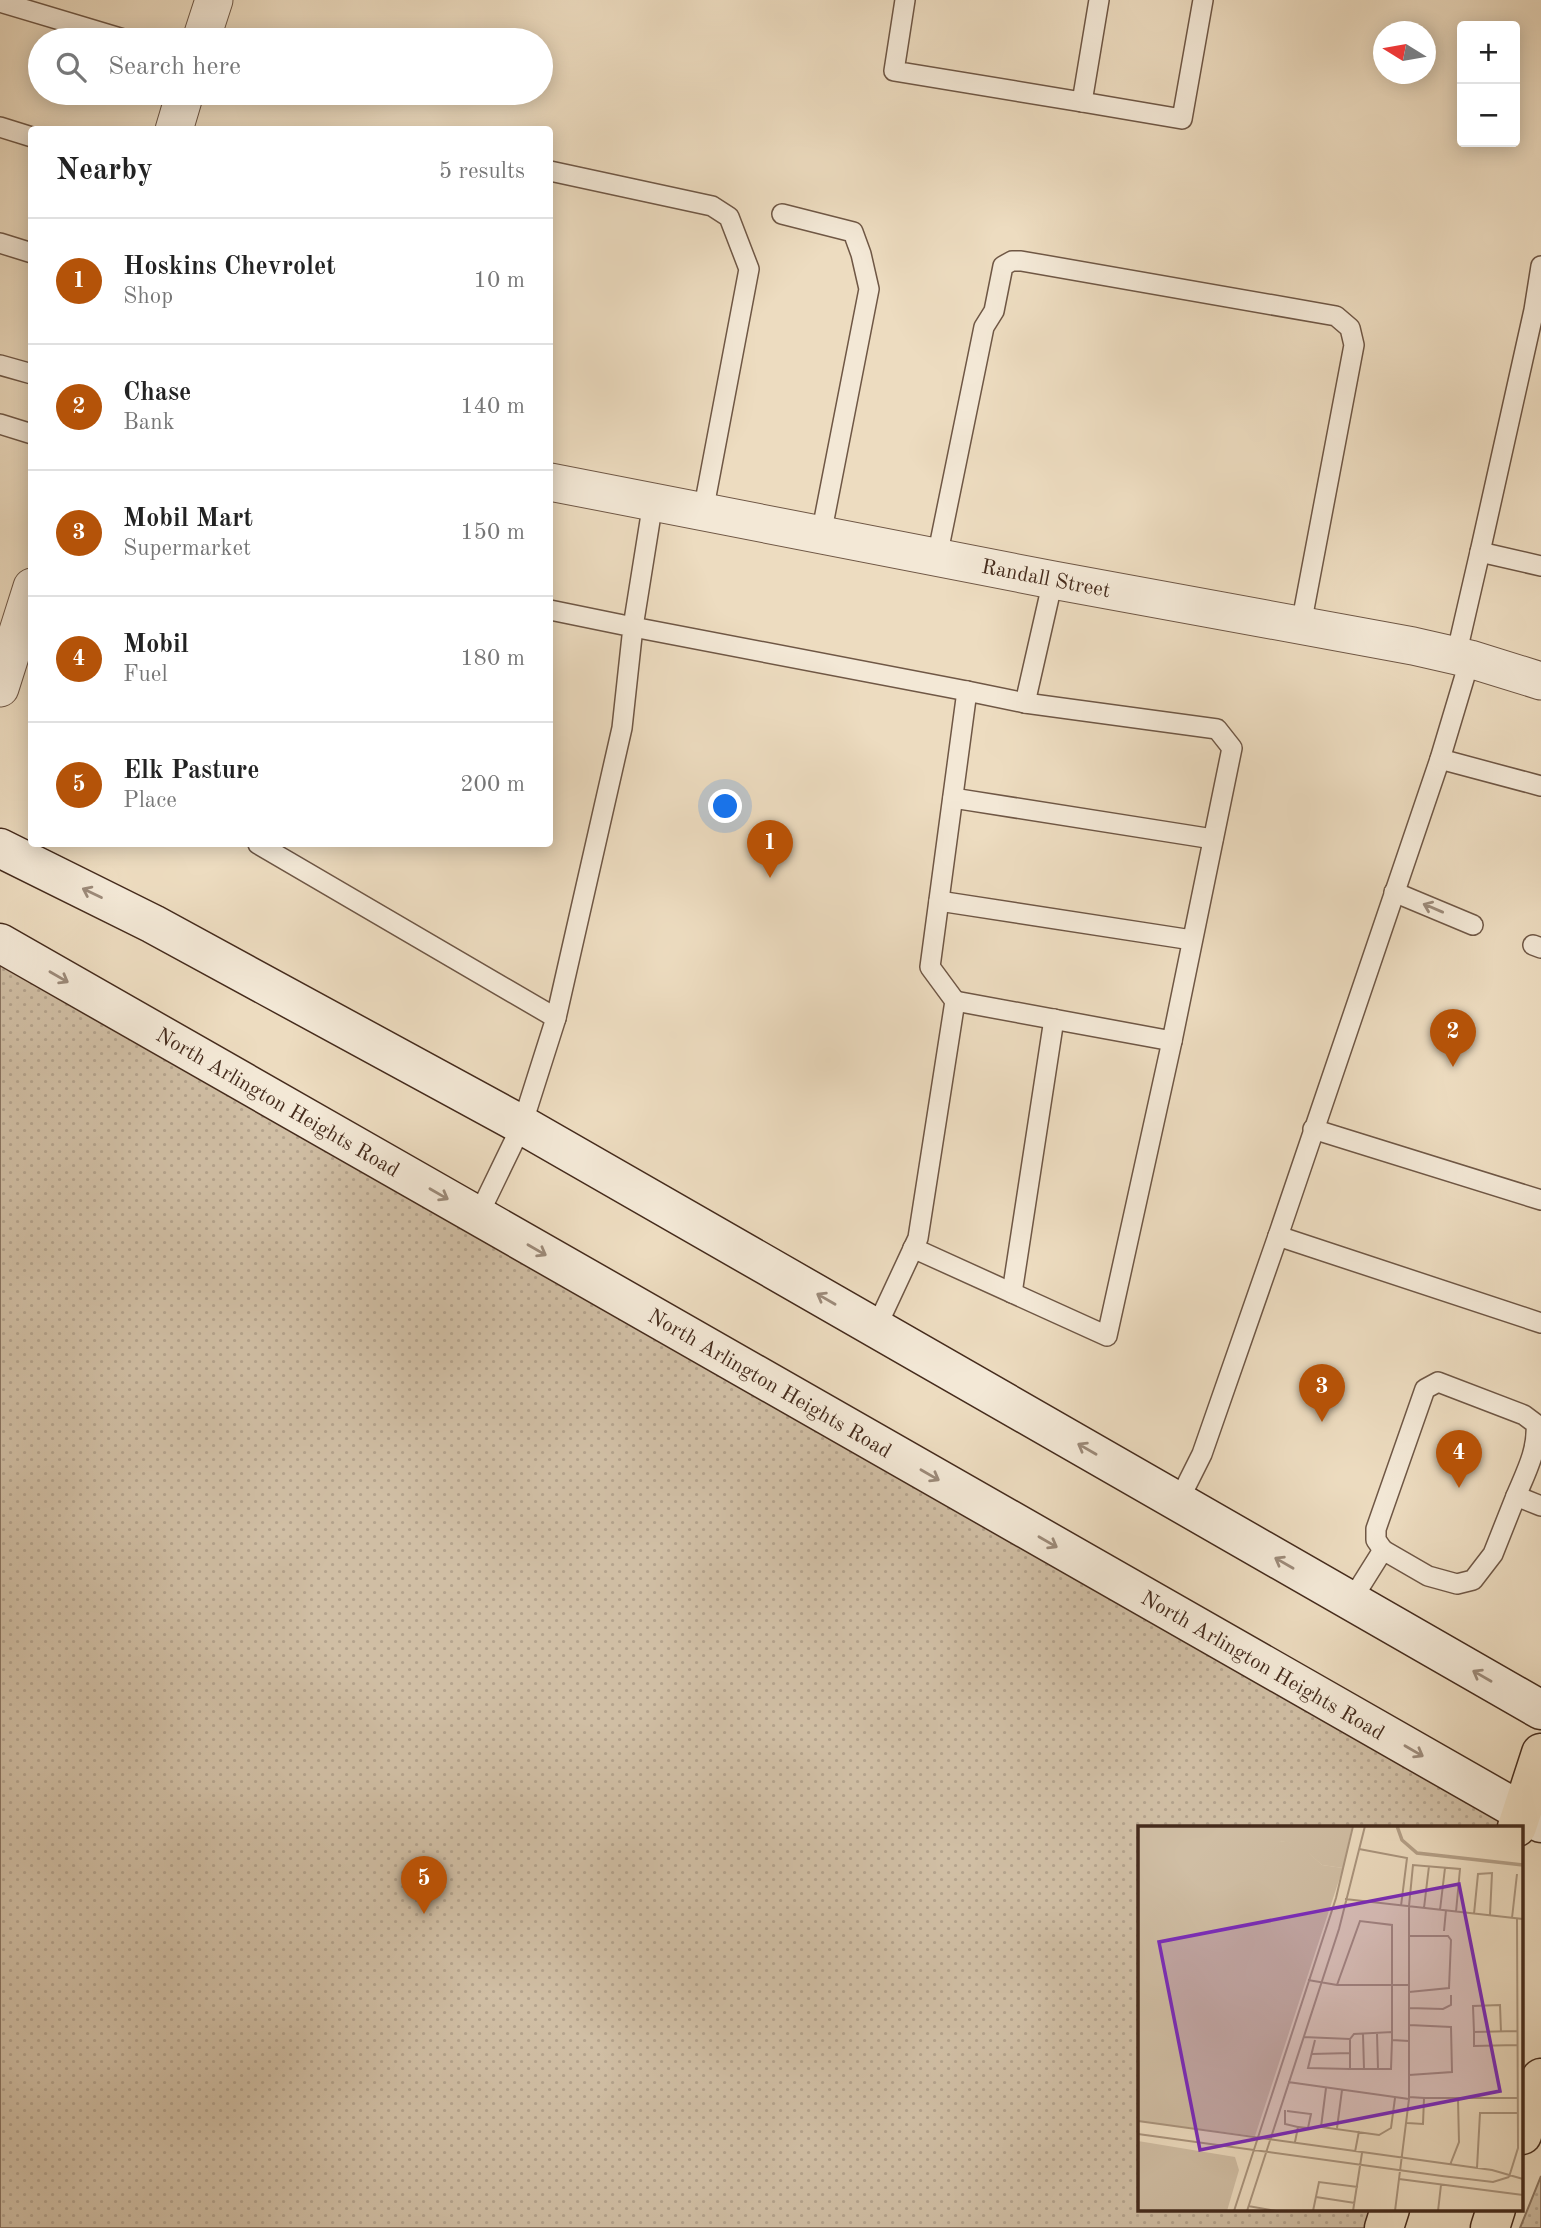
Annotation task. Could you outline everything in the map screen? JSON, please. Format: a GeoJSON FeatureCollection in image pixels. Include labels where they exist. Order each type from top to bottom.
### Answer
{"type":"FeatureCollection","features":[{"type":"Feature","properties":{"kind":"main road"},"geometry":{"type":"LineString","coordinates":[[0,848],[153,924],[522,1125],[1541,1710]]}},
{"type":"Feature","properties":{"kind":"main road","name":"North Arlington Heights Road"},"geometry":{"type":"LineString","coordinates":[[0,943],[1527,1821]]}},
{"type":"Feature","properties":{"kind":"main road"},"geometry":{"type":"LineString","coordinates":[[1527,1821],[1541,1754]]}},
{"type":"Feature","properties":{"kind":"main road"},"geometry":{"type":"LineString","coordinates":[[1524,2129],[1541,2078]]}},
{"type":"Feature","properties":{"kind":"main road"},"geometry":{"type":"LineString","coordinates":[[1384,2228],[1390,2210]]}},
{"type":"Feature","properties":{"kind":"main road"},"geometry":{"type":"LineString","coordinates":[[1490,2228],[1496,2210]]}},
{"type":"Feature","properties":{"kind":"street"},"geometry":{"type":"LineString","coordinates":[[205,28],[214,0]]}},
{"type":"Feature","properties":{"kind":"street"},"geometry":{"type":"LineString","coordinates":[[175,126],[181,105]]}},
{"type":"Feature","properties":{"kind":"street","name":"Randall Street"},"geometry":{"type":"LineString","coordinates":[[553,483],[1053,580],[1413,646],[1463,657],[1541,681]]}},
{"type":"Feature","properties":{"kind":"street"},"geometry":{"type":"LineString","coordinates":[[0,688],[28,600]]}},
{"type":"Feature","properties":{"kind":"lane"},"geometry":{"type":"LineString","coordinates":[[905,0],[894,71],[1182,119],[1203,0]]}},
{"type":"Feature","properties":{"kind":"lane"},"geometry":{"type":"LineString","coordinates":[[1082,102],[1099,0]]}},
{"type":"Feature","properties":{"kind":"lane"},"geometry":{"type":"LineString","coordinates":[[0,2],[87,28]]}},
{"type":"Feature","properties":{"kind":"lane"},"geometry":{"type":"LineString","coordinates":[[0,127],[28,136]]}},
{"type":"Feature","properties":{"kind":"lane"},"geometry":{"type":"LineString","coordinates":[[553,172],[712,206],[729,217],[749,269],[704,512]]}},
{"type":"Feature","properties":{"kind":"lane"},"geometry":{"type":"LineString","coordinates":[[782,214],[853,232],[869,289],[821,535]]}},
{"type":"Feature","properties":{"kind":"lane"},"geometry":{"type":"LineString","coordinates":[[0,243],[28,252]]}},
{"type":"Feature","properties":{"kind":"lane"},"geometry":{"type":"LineString","coordinates":[[937,557],[984,327],[994,311],[1003,266],[1012,261],[1021,261],[1336,316],[1350,328],[1354,345],[1301,625]]}},
{"type":"Feature","properties":{"kind":"lane"},"geometry":{"type":"LineString","coordinates":[[1178,1502],[1202,1454],[1440,759],[1463,657],[1480,552],[1537,310],[1541,266]]}},
{"type":"Feature","properties":{"kind":"lane"},"geometry":{"type":"LineString","coordinates":[[0,365],[28,373]]}},
{"type":"Feature","properties":{"kind":"lane"},"geometry":{"type":"LineString","coordinates":[[0,424],[28,433]]}},
{"type":"Feature","properties":{"kind":"lane"},"geometry":{"type":"LineString","coordinates":[[478,1216],[522,1125],[556,1018],[622,728],[633,627],[653,502]]}},
{"type":"Feature","properties":{"kind":"lane"},"geometry":{"type":"LineString","coordinates":[[1480,552],[1541,566]]}},
{"type":"Feature","properties":{"kind":"lane"},"geometry":{"type":"LineString","coordinates":[[1025,703],[1053,580]]}},
{"type":"Feature","properties":{"kind":"lane"},"geometry":{"type":"LineString","coordinates":[[553,611],[1025,703],[1217,729],[1232,748],[1172,1041],[1107,1336],[913,1248]]}},
{"type":"Feature","properties":{"kind":"lane"},"geometry":{"type":"LineString","coordinates":[[967,691],[930,967],[956,1001],[1172,1041]]}},
{"type":"Feature","properties":{"kind":"lane"},"geometry":{"type":"LineString","coordinates":[[1440,759],[1541,786]]}},
{"type":"Feature","properties":{"kind":"lane"},"geometry":{"type":"LineString","coordinates":[[953,798],[1213,839]]}},
{"type":"Feature","properties":{"kind":"lane"},"geometry":{"type":"LineString","coordinates":[[263,847],[556,1018]]}},
{"type":"Feature","properties":{"kind":"lane"},"geometry":{"type":"LineString","coordinates":[[1394,892],[1472,925]]}},
{"type":"Feature","properties":{"kind":"lane"},"geometry":{"type":"LineString","coordinates":[[939,901],[1192,940]]}},
{"type":"Feature","properties":{"kind":"lane"},"geometry":{"type":"LineString","coordinates":[[876,1328],[918,1238],[956,1001]]}},
{"type":"Feature","properties":{"kind":"lane"},"geometry":{"type":"LineString","coordinates":[[1012,1293],[1054,1019]]}},
{"type":"Feature","properties":{"kind":"lane"},"geometry":{"type":"LineString","coordinates":[[1313,1129],[1541,1200]]}},
{"type":"Feature","properties":{"kind":"lane"},"geometry":{"type":"LineString","coordinates":[[1278,1236],[1541,1323]]}},
{"type":"Feature","properties":{"kind":"lane"},"geometry":{"type":"LineString","coordinates":[[1438,1382],[1524,1415],[1536,1424],[1535,1451],[1516,1496],[1493,1554],[1473,1580],[1457,1584],[1428,1576],[1383,1550],[1376,1540],[1376,1528],[1425,1388],[1438,1382]]}},
{"type":"Feature","properties":{"kind":"lane"},"geometry":{"type":"LineString","coordinates":[[1516,1496],[1541,1506]]}},
{"type":"Feature","properties":{"kind":"lane"},"geometry":{"type":"LineString","coordinates":[[1351,1601],[1383,1550]]}},
{"type":"Feature","properties":{"kind":"shaded area"},"geometry":{"type":"Polygon","coordinates":[[[0,949],[1515,1826],[1138,1826],[1138,2210],[1390,2210],[1384,2228],[0,2228],[0,949]]]}},
{"type":"Feature","properties":{"kind":"shaded area"},"geometry":{"type":"Polygon","coordinates":[[[1541,2176],[1541,2228],[1520,2228],[1541,2176]]]}},
{"type":"Feature","properties":{"kind":"place","name":"Hoskins Chevrolet"},"geometry":{"type":"Point","coordinates":[770,878]}},
{"type":"Feature","properties":{"kind":"place","name":"Chase"},"geometry":{"type":"Point","coordinates":[1453,1067]}},
{"type":"Feature","properties":{"kind":"place","name":"Mobil Mart"},"geometry":{"type":"Point","coordinates":[1322,1422]}},
{"type":"Feature","properties":{"kind":"place","name":"Mobil"},"geometry":{"type":"Point","coordinates":[1459,1488]}},
{"type":"Feature","properties":{"kind":"place","name":"Elk Pasture"},"geometry":{"type":"Point","coordinates":[424,1914]}}]}
